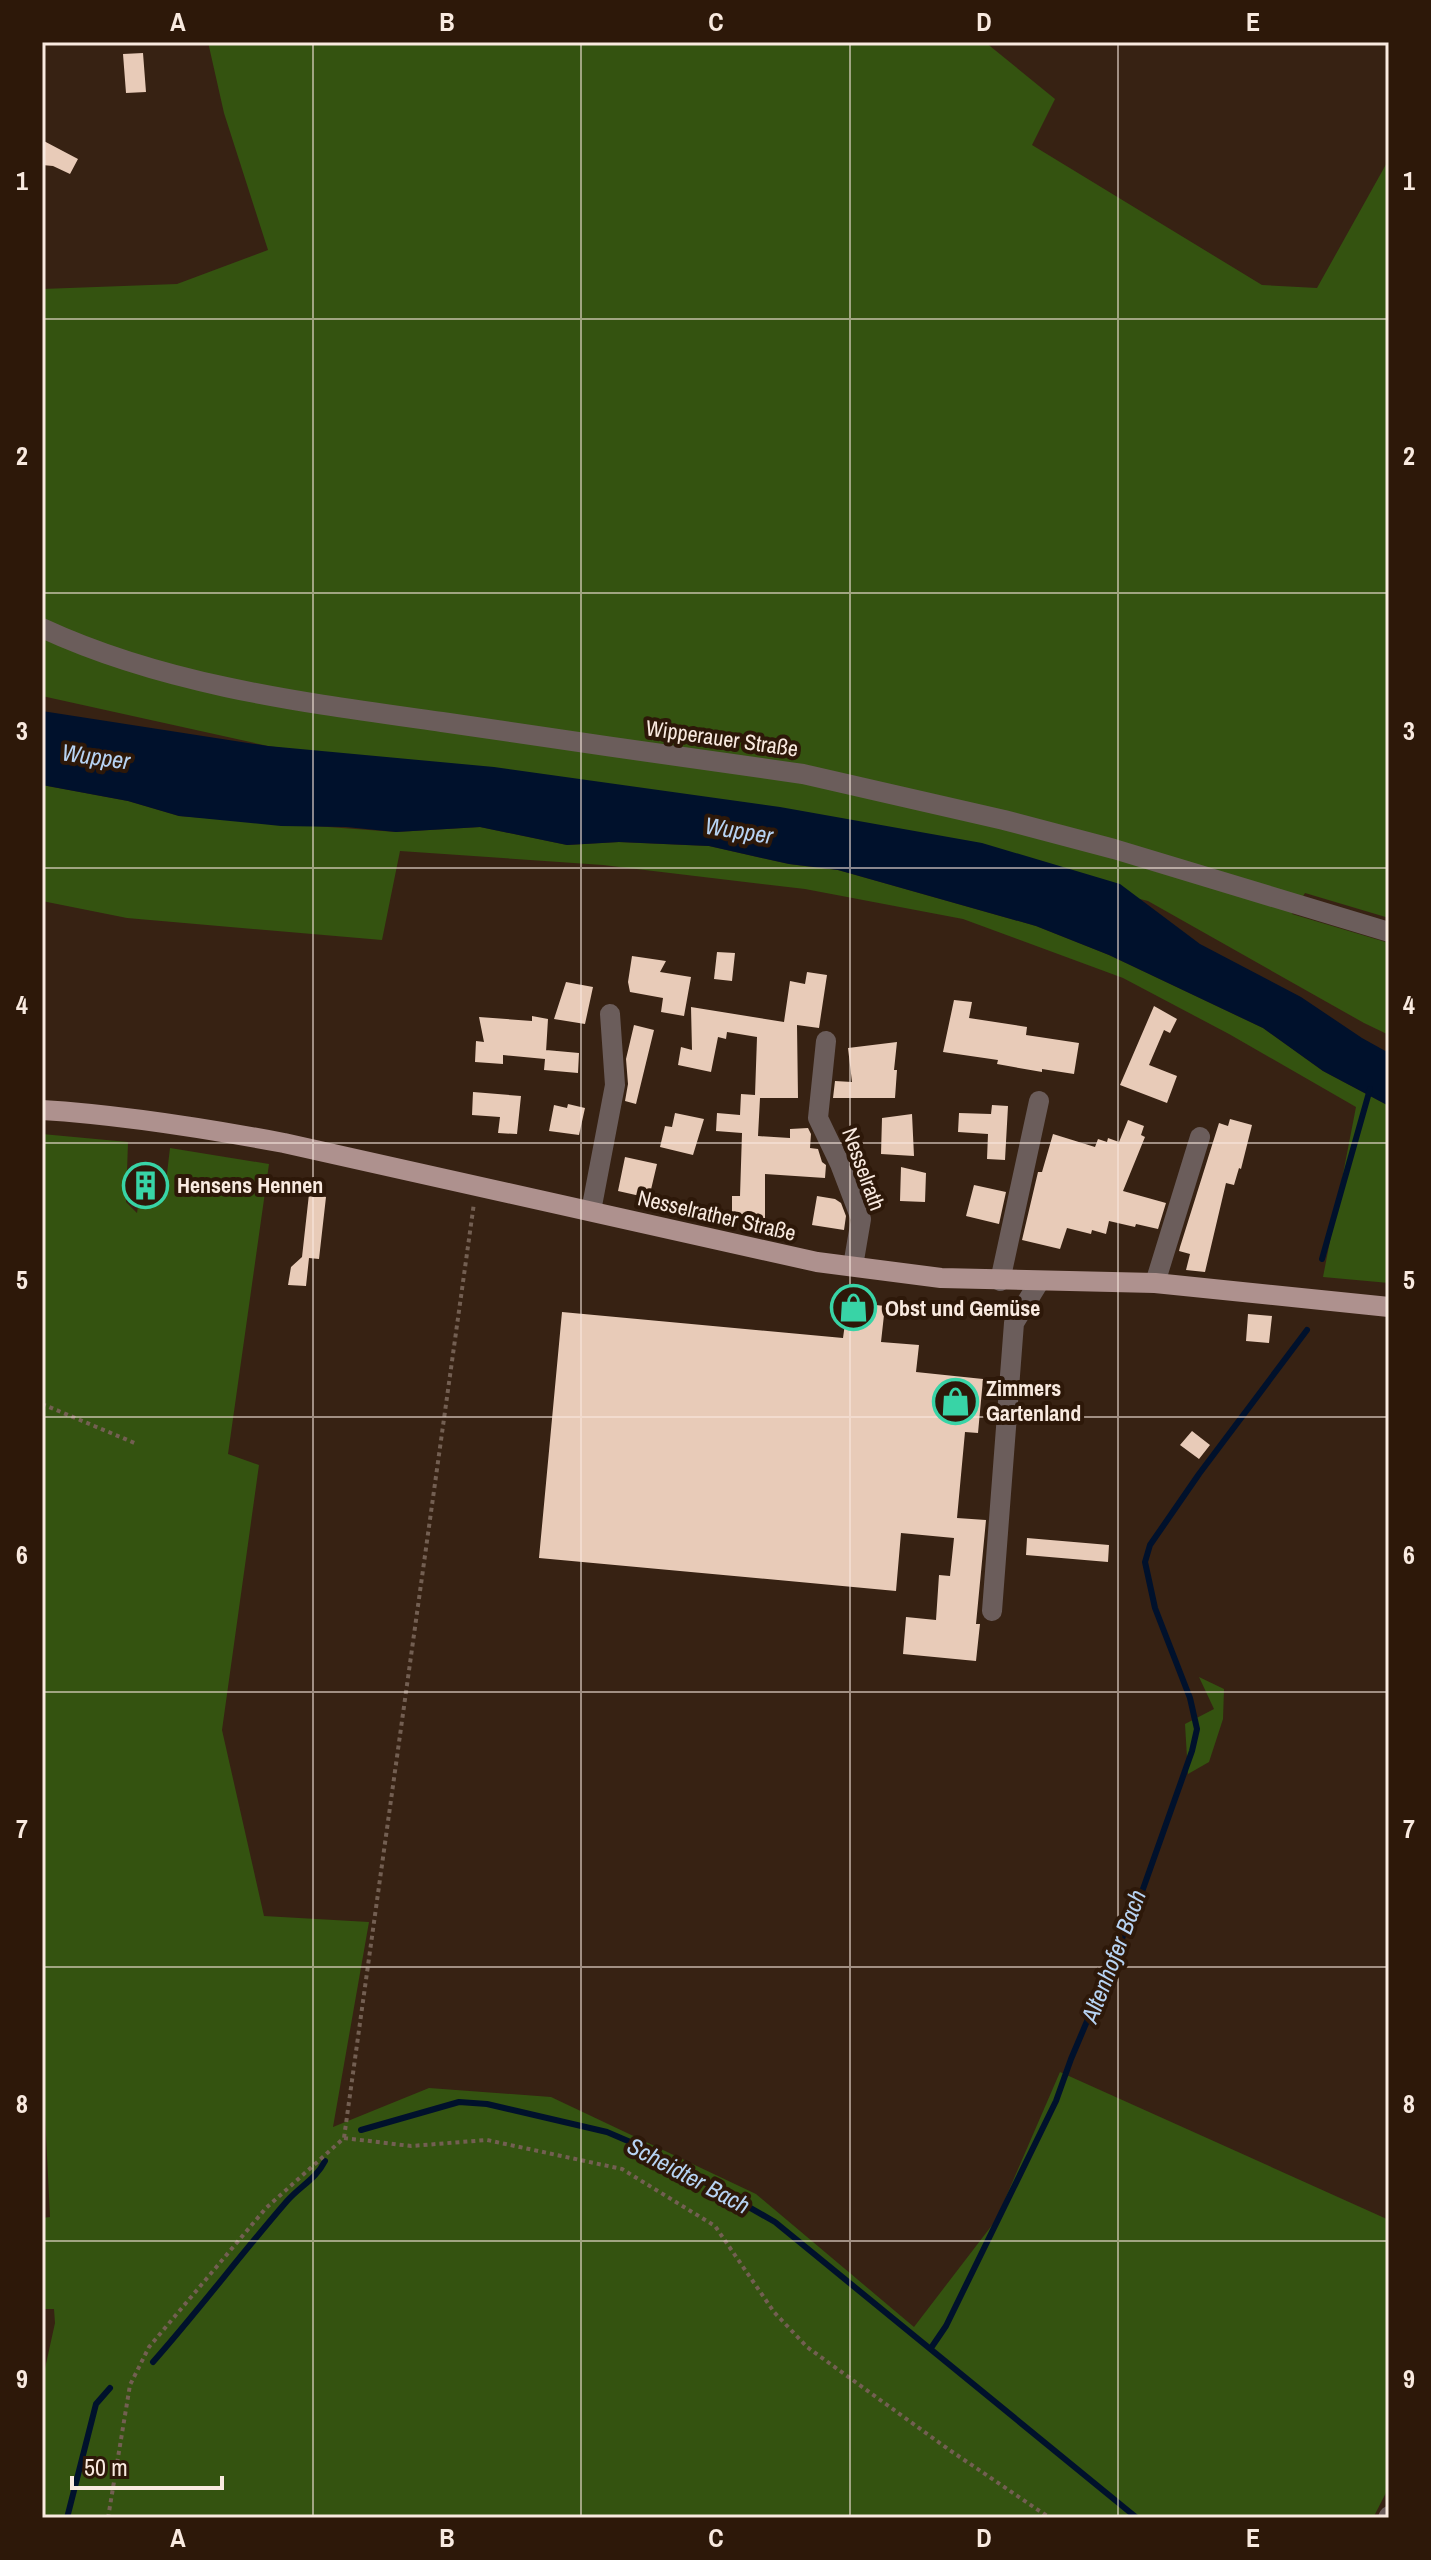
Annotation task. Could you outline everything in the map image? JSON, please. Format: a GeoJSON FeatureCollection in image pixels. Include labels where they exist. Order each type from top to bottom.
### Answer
{"type":"FeatureCollection","features":[{"type":"Feature","properties":{"kind":"main road","name":"Nesselrather Straße"},"geometry":{"type":"LineString","coordinates":[[42,1110],[92,1113],[196,1127],[423,1172],[817,1262],[941,1278],[1155,1283],[1389,1307]]}},
{"type":"Feature","properties":{"kind":"street","name":"Wipperauer Straße"},"geometry":{"type":"LineString","coordinates":[[42,628],[94,652],[152,669],[280,697],[803,774],[870,789],[1114,849],[1389,932]]}},
{"type":"Feature","properties":{"kind":"street"},"geometry":{"type":"LineString","coordinates":[[591,1211],[615,1085],[610,1014]]}},
{"type":"Feature","properties":{"kind":"street","name":"Nesselrath"},"geometry":{"type":"LineString","coordinates":[[826,1041],[818,1118],[861,1219],[853,1266]]}},
{"type":"Feature","properties":{"kind":"street"},"geometry":{"type":"LineString","coordinates":[[1000,1281],[1039,1101]]}},
{"type":"Feature","properties":{"kind":"street"},"geometry":{"type":"LineString","coordinates":[[1155,1283],[1200,1137]]}},
{"type":"Feature","properties":{"kind":"street"},"geometry":{"type":"LineString","coordinates":[[992,1611],[1014,1323],[1039,1282]]}},
{"type":"Feature","properties":{"kind":"path"},"geometry":{"type":"LineString","coordinates":[[108,2518],[130,2385],[149,2347],[266,2208],[344,2138],[474,1203]]}},
{"type":"Feature","properties":{"kind":"path"},"geometry":{"type":"LineString","coordinates":[[42,1404],[137,1444]]}},
{"type":"Feature","properties":{"kind":"path"},"geometry":{"type":"LineString","coordinates":[[344,2138],[411,2146],[487,2140],[622,2169],[715,2226],[774,2312],[807,2347],[1050,2518]]}},
{"type":"Feature","properties":{"kind":"green space"},"geometry":{"type":"Polygon","coordinates":[[[208,42],[985,42],[1055,99],[1032,145],[1262,285],[1317,288],[1389,159],[1389,918],[1305,893],[1292,914],[1389,943],[1389,1035],[1148,901],[849,826],[268,746],[42,696],[42,289],[177,284],[268,250],[224,113],[208,42]]]}},
{"type":"Feature","properties":{"kind":"green space"},"geometry":{"type":"Polygon","coordinates":[[[42,785],[128,801],[179,816],[396,832],[480,827],[567,845],[619,842],[709,846],[789,864],[838,870],[1036,926],[1109,955],[1263,1028],[1323,1071],[1389,1106],[1389,1283],[1323,1277],[1356,1107],[1123,978],[963,919],[805,889],[603,865],[400,851],[382,940],[127,918],[42,901],[42,785]]]}},
{"type":"Feature","properties":{"kind":"green space"},"geometry":{"type":"Polygon","coordinates":[[[42,1134],[128,1142],[126,1202],[137,1213],[140,1193],[153,1194],[155,1183],[166,1182],[170,1148],[269,1164],[228,1454],[259,1465],[222,1730],[264,1916],[369,1922],[333,2127],[429,2088],[551,2097],[756,2194],[914,2327],[996,2220],[1060,2072],[1389,2220],[1389,2487],[1373,2518],[42,2518],[42,2382],[55,2323],[54,2309],[42,2309],[42,2218],[50,2217],[42,2053],[42,1134]]]}},
{"type":"Feature","properties":{"kind":"green space"},"geometry":{"type":"Polygon","coordinates":[[[1199,1677],[1224,1689],[1223,1719],[1209,1762],[1188,1774],[1185,1724],[1214,1709],[1199,1677]]]}},
{"type":"Feature","properties":{"kind":"water","name":"Wupper"},"geometry":{"type":"Polygon","coordinates":[[[42,711],[268,746],[494,767],[780,807],[982,843],[1120,884],[1200,944],[1301,997],[1389,1053],[1389,1106],[1323,1071],[1263,1028],[1109,955],[1036,926],[838,870],[789,864],[709,846],[619,842],[567,845],[480,827],[396,832],[281,826],[179,816],[128,801],[42,785],[42,711]]]}},
{"type":"Feature","properties":{"kind":"building"},"geometry":{"type":"Polygon","coordinates":[[[143,53],[146,92],[126,93],[123,54],[143,53]]]}},
{"type":"Feature","properties":{"kind":"building"},"geometry":{"type":"Polygon","coordinates":[[[42,140],[78,159],[70,174],[53,166],[42,165],[42,140]]]}},
{"type":"Feature","properties":{"kind":"building"},"geometry":{"type":"Polygon","coordinates":[[[717,952],[735,953],[732,981],[714,979],[717,952]]]}},
{"type":"Feature","properties":{"kind":"building"},"geometry":{"type":"Polygon","coordinates":[[[632,956],[666,961],[660,972],[691,977],[684,1016],[661,1012],[663,998],[630,992],[628,982],[632,956]]]}},
{"type":"Feature","properties":{"kind":"building"},"geometry":{"type":"Polygon","coordinates":[[[807,972],[827,975],[819,1028],[797,1025],[798,1098],[760,1098],[758,1136],[790,1138],[790,1129],[808,1128],[810,1148],[818,1149],[826,1165],[825,1178],[765,1174],[765,1219],[732,1218],[732,1196],[740,1196],[742,1133],[716,1131],[717,1113],[740,1115],[741,1094],[755,1095],[757,1037],[727,1032],[726,1039],[718,1037],[711,1072],[678,1065],[681,1047],[692,1050],[691,1007],[784,1022],[790,981],[805,984],[807,972]]]}},
{"type":"Feature","properties":{"kind":"building"},"geometry":{"type":"Polygon","coordinates":[[[566,982],[593,987],[585,1024],[554,1019],[566,982]]]}},
{"type":"Feature","properties":{"kind":"building"},"geometry":{"type":"Polygon","coordinates":[[[954,1000],[972,1002],[969,1018],[1027,1027],[1026,1035],[1079,1043],[1074,1074],[1042,1069],[1042,1072],[997,1064],[998,1060],[943,1052],[954,1000]]]}},
{"type":"Feature","properties":{"kind":"building"},"geometry":{"type":"Polygon","coordinates":[[[1154,1006],[1177,1019],[1170,1033],[1164,1030],[1149,1065],[1177,1076],[1167,1103],[1120,1085],[1154,1006]]]}},
{"type":"Feature","properties":{"kind":"building"},"geometry":{"type":"Polygon","coordinates":[[[532,1016],[548,1019],[546,1050],[579,1053],[578,1073],[544,1070],[545,1059],[503,1055],[503,1064],[475,1062],[476,1041],[484,1042],[479,1017],[532,1021],[532,1016]]]}},
{"type":"Feature","properties":{"kind":"building"},"geometry":{"type":"Polygon","coordinates":[[[634,1025],[654,1030],[636,1104],[625,1101],[628,1084],[626,1059],[634,1025]]]}},
{"type":"Feature","properties":{"kind":"building"},"geometry":{"type":"Polygon","coordinates":[[[897,1042],[895,1098],[833,1098],[835,1081],[852,1082],[848,1048],[897,1042]]]}},
{"type":"Feature","properties":{"kind":"building"},"geometry":{"type":"Polygon","coordinates":[[[473,1092],[521,1096],[517,1134],[498,1133],[500,1117],[472,1115],[473,1092]]]}},
{"type":"Feature","properties":{"kind":"building"},"geometry":{"type":"Polygon","coordinates":[[[568,1104],[585,1108],[579,1135],[549,1131],[554,1105],[567,1108],[568,1104]]]}},
{"type":"Feature","properties":{"kind":"building"},"geometry":{"type":"Polygon","coordinates":[[[992,1105],[1008,1106],[1005,1160],[987,1159],[988,1134],[958,1132],[959,1113],[991,1114],[992,1105]]]}},
{"type":"Feature","properties":{"kind":"building"},"geometry":{"type":"Polygon","coordinates":[[[675,1113],[704,1119],[693,1155],[660,1147],[665,1126],[672,1127],[675,1113]]]}},
{"type":"Feature","properties":{"kind":"building"},"geometry":{"type":"Polygon","coordinates":[[[912,1114],[914,1156],[881,1154],[882,1118],[912,1114]]]}},
{"type":"Feature","properties":{"kind":"building"},"geometry":{"type":"Polygon","coordinates":[[[1230,1119],[1252,1125],[1241,1169],[1234,1185],[1226,1183],[1205,1272],[1186,1270],[1190,1254],[1179,1251],[1180,1247],[1219,1123],[1228,1126],[1230,1119]]]}},
{"type":"Feature","properties":{"kind":"building"},"geometry":{"type":"Polygon","coordinates":[[[1128,1120],[1144,1126],[1141,1135],[1145,1137],[1123,1191],[1166,1203],[1158,1229],[1109,1221],[1106,1234],[1067,1228],[1060,1249],[1022,1240],[1038,1172],[1042,1172],[1053,1134],[1095,1147],[1098,1139],[1107,1142],[1108,1138],[1119,1142],[1128,1120]]]}},
{"type":"Feature","properties":{"kind":"building"},"geometry":{"type":"Polygon","coordinates":[[[625,1157],[657,1164],[649,1198],[618,1191],[625,1157]]]}},
{"type":"Feature","properties":{"kind":"building"},"geometry":{"type":"Polygon","coordinates":[[[901,1167],[926,1173],[925,1202],[900,1201],[901,1167]]]}},
{"type":"Feature","properties":{"kind":"building"},"geometry":{"type":"Polygon","coordinates":[[[974,1185],[1006,1192],[999,1224],[966,1216],[974,1185]]]}},
{"type":"Feature","properties":{"kind":"building"},"geometry":{"type":"Polygon","coordinates":[[[309,1194],[326,1197],[319,1259],[309,1258],[306,1286],[288,1285],[291,1267],[302,1257],[309,1194]]]}},
{"type":"Feature","properties":{"kind":"building"},"geometry":{"type":"Polygon","coordinates":[[[817,1196],[841,1203],[846,1216],[844,1230],[812,1225],[817,1196]]]}},
{"type":"Feature","properties":{"kind":"building"},"geometry":{"type":"Polygon","coordinates":[[[848,1302],[885,1306],[881,1342],[919,1345],[916,1372],[983,1379],[978,1433],[965,1432],[957,1518],[986,1520],[976,1624],[980,1624],[976,1661],[903,1654],[906,1617],[936,1620],[939,1575],[950,1576],[954,1538],[901,1533],[896,1591],[539,1558],[562,1312],[843,1338],[848,1302]]]}},
{"type":"Feature","properties":{"kind":"building"},"geometry":{"type":"Polygon","coordinates":[[[1248,1314],[1272,1316],[1269,1343],[1246,1341],[1248,1314]]]}},
{"type":"Feature","properties":{"kind":"building"},"geometry":{"type":"Polygon","coordinates":[[[1192,1431],[1210,1445],[1199,1459],[1180,1445],[1192,1431]]]}},
{"type":"Feature","properties":{"kind":"building"},"geometry":{"type":"Polygon","coordinates":[[[1027,1538],[1109,1545],[1108,1562],[1026,1555],[1027,1538]]]}},
{"type":"Feature","properties":{"kind":"waterway","name":"Altenhofer Bach"},"geometry":{"type":"LineString","coordinates":[[1322,1259],[1370,1089]]}},
{"type":"Feature","properties":{"kind":"waterway","name":"Altenhofer Bach"},"geometry":{"type":"LineString","coordinates":[[931,2348],[946,2326],[1056,2101],[1143,1889],[1192,1751],[1197,1729],[1190,1698],[1155,1608],[1145,1562],[1150,1545],[1307,1330]]}},
{"type":"Feature","properties":{"kind":"waterway","name":"Scheidter Bach"},"geometry":{"type":"LineString","coordinates":[[361,2130],[459,2102],[487,2104],[607,2132],[649,2150],[775,2222],[1137,2518]]}},
{"type":"Feature","properties":{"kind":"waterway","name":"Scheidter Bach"},"geometry":{"type":"LineString","coordinates":[[153,2362],[287,2201],[317,2173],[325,2161]]}},
{"type":"Feature","properties":{"kind":"waterway","name":"Scheidter Bach"},"geometry":{"type":"LineString","coordinates":[[67,2518],[96,2404],[110,2388]]}},
{"type":"Feature","properties":{"kind":"place","name":"Hensens Hennen"},"geometry":{"type":"Point","coordinates":[146,1185]}},
{"type":"Feature","properties":{"kind":"place","name":"Obst und Gemüse"},"geometry":{"type":"Point","coordinates":[854,1308]}},
{"type":"Feature","properties":{"kind":"place","name":"Zimmers Gartenland"},"geometry":{"type":"Point","coordinates":[955,1401]}}]}
